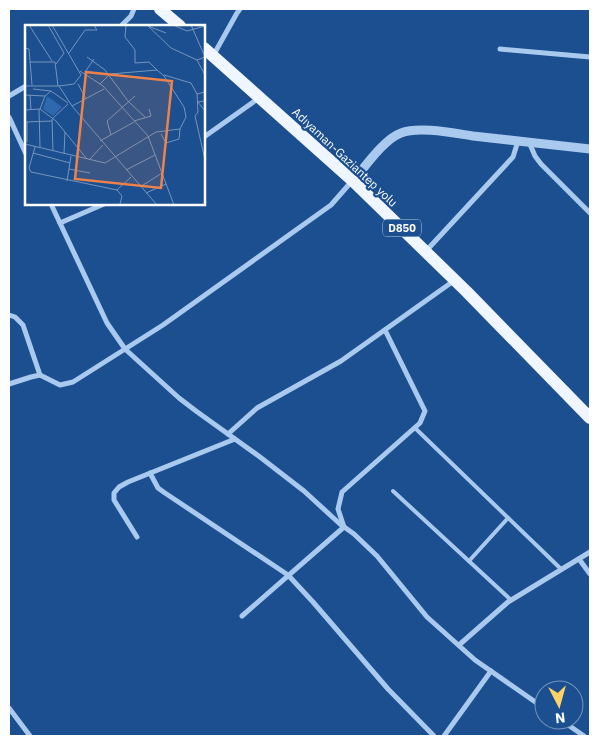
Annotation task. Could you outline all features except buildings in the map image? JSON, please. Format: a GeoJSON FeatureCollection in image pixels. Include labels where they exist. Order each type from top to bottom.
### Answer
{"type":"FeatureCollection","features":[{"type":"Feature","properties":{"kind":"main road"},"geometry":{"type":"LineString","coordinates":[[160,9],[179,25]]}},
{"type":"Feature","properties":{"kind":"main road","name":"Adıyaman-Gaziantep yolu"},"geometry":{"type":"LineString","coordinates":[[208,52],[353,181],[455,280],[590,418]]}},
{"type":"Feature","properties":{"kind":"street"},"geometry":{"type":"LineString","coordinates":[[122,25],[131,16],[134,9]]}},
{"type":"Feature","properties":{"kind":"street"},"geometry":{"type":"LineString","coordinates":[[208,52],[228,28],[240,9]]}},
{"type":"Feature","properties":{"kind":"street"},"geometry":{"type":"LineString","coordinates":[[500,49],[590,57]]}},
{"type":"Feature","properties":{"kind":"street"},"geometry":{"type":"LineString","coordinates":[[9,96],[25,87]]}},
{"type":"Feature","properties":{"kind":"street"},"geometry":{"type":"LineString","coordinates":[[205,136],[260,98]]}},
{"type":"Feature","properties":{"kind":"street"},"geometry":{"type":"LineString","coordinates":[[9,117],[25,152]]}},
{"type":"Feature","properties":{"kind":"street"},"geometry":{"type":"LineString","coordinates":[[9,384],[40,374],[60,385],[73,382],[125,349],[162,325],[330,205],[385,143],[402,132],[424,130],[590,149]]}},
{"type":"Feature","properties":{"kind":"street"},"geometry":{"type":"LineString","coordinates":[[426,252],[513,157],[518,141]]}},
{"type":"Feature","properties":{"kind":"street"},"geometry":{"type":"LineString","coordinates":[[528,142],[535,156],[590,213]]}},
{"type":"Feature","properties":{"kind":"street"},"geometry":{"type":"LineString","coordinates":[[51,205],[107,323],[125,349],[185,402],[304,492],[354,534],[376,556],[427,617],[475,660],[534,701]]}},
{"type":"Feature","properties":{"kind":"street"},"geometry":{"type":"LineString","coordinates":[[60,223],[102,205]]}},
{"type":"Feature","properties":{"kind":"street"},"geometry":{"type":"LineString","coordinates":[[228,434],[257,408],[341,361],[455,280]]}},
{"type":"Feature","properties":{"kind":"street"},"geometry":{"type":"LineString","coordinates":[[9,314],[23,325],[40,374]]}},
{"type":"Feature","properties":{"kind":"street"},"geometry":{"type":"LineString","coordinates":[[344,527],[338,509],[342,492],[415,428],[420,423],[425,411],[385,330]]}},
{"type":"Feature","properties":{"kind":"street"},"geometry":{"type":"LineString","coordinates":[[137,538],[114,500],[114,493],[119,487],[235,439]]}},
{"type":"Feature","properties":{"kind":"street"},"geometry":{"type":"LineString","coordinates":[[150,473],[158,488],[288,576],[388,689],[434,736]]}},
{"type":"Feature","properties":{"kind":"street"},"geometry":{"type":"LineString","coordinates":[[242,616],[344,527]]}},
{"type":"Feature","properties":{"kind":"street"},"geometry":{"type":"LineString","coordinates":[[459,645],[511,600],[590,552]]}},
{"type":"Feature","properties":{"kind":"street"},"geometry":{"type":"LineString","coordinates":[[579,559],[590,574]]}},
{"type":"Feature","properties":{"kind":"street"},"geometry":{"type":"LineString","coordinates":[[444,736],[491,671]]}},
{"type":"Feature","properties":{"kind":"street"},"geometry":{"type":"LineString","coordinates":[[9,708],[30,736]]}},
{"type":"Feature","properties":{"kind":"lane"},"geometry":{"type":"LineString","coordinates":[[415,428],[561,570]]}},
{"type":"Feature","properties":{"kind":"lane"},"geometry":{"type":"LineString","coordinates":[[393,491],[511,600]]}},
{"type":"Feature","properties":{"kind":"lane"},"geometry":{"type":"LineString","coordinates":[[469,561],[508,518]]}}]}
